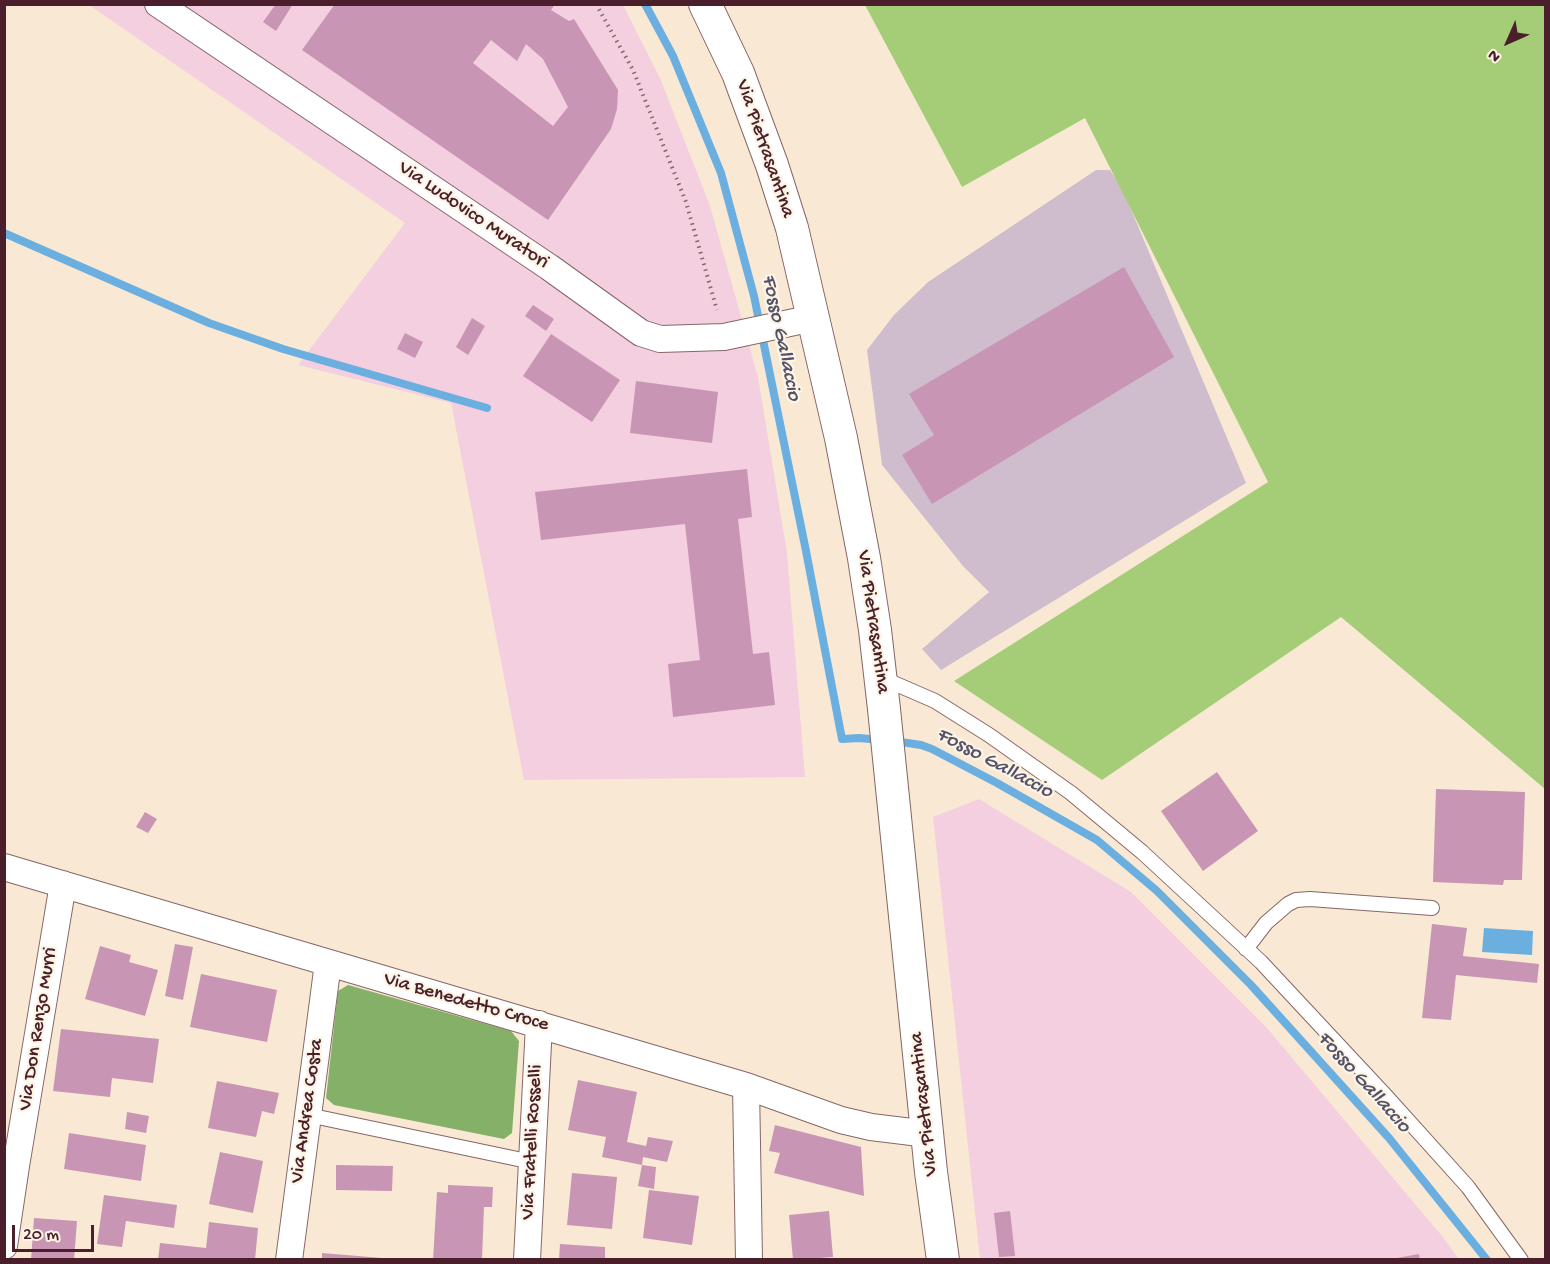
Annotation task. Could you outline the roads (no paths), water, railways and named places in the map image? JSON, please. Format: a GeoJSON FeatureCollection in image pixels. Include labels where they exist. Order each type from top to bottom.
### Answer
{"type":"FeatureCollection","features":[{"type":"Feature","properties":{"kind":"street","name":"Via Ludovico Muratori"},"geometry":{"type":"LineString","coordinates":[[158,4],[549,267],[641,333],[660,339],[728,336],[813,318]]}},
{"type":"Feature","properties":{"kind":"street","name":"Via Pietrasantina"},"geometry":{"type":"LineString","coordinates":[[705,4],[738,72],[792,228],[843,448],[865,568],[884,708],[943,1260]]}},
{"type":"Feature","properties":{"kind":"street","name":"Via Benedetto Croce"},"geometry":{"type":"LineString","coordinates":[[4,867],[746,1086],[841,1120],[871,1127],[928,1134]]}},
{"type":"Feature","properties":{"kind":"street","name":"Via Don Renzo Murri"},"geometry":{"type":"LineString","coordinates":[[4,1246],[10,1164],[63,884]]}},
{"type":"Feature","properties":{"kind":"street","name":"Via Andrea Costa"},"geometry":{"type":"LineString","coordinates":[[289,1260],[328,963]]}},
{"type":"Feature","properties":{"kind":"street","name":"Via Fratelli Rosselli"},"geometry":{"type":"LineString","coordinates":[[527,1260],[539,1024]]}},
{"type":"Feature","properties":{"kind":"street"},"geometry":{"type":"LineString","coordinates":[[746,1086],[749,1260]]}},
{"type":"Feature","properties":{"kind":"lane"},"geometry":{"type":"LineString","coordinates":[[880,677],[935,701],[989,735],[1071,793],[1142,852],[1261,962],[1386,1096],[1468,1187],[1521,1260]]}},
{"type":"Feature","properties":{"kind":"lane"},"geometry":{"type":"LineString","coordinates":[[1246,949],[1266,923],[1296,900],[1310,899],[1432,908]]}},
{"type":"Feature","properties":{"kind":"lane"},"geometry":{"type":"LineString","coordinates":[[308,1115],[532,1162]]}},
{"type":"Feature","properties":{"kind":"water"},"geometry":{"type":"Polygon","coordinates":[[[1484,928],[1533,931],[1532,955],[1482,952],[1484,928]]]}},
{"type":"Feature","properties":{"kind":"waterway","name":"Fosso Gallaccio"},"geometry":{"type":"LineString","coordinates":[[645,4],[673,56],[721,173],[754,296],[842,739],[881,740]]}},
{"type":"Feature","properties":{"kind":"waterway"},"geometry":{"type":"LineString","coordinates":[[4,233],[209,323],[283,349],[487,408]]}},
{"type":"Feature","properties":{"kind":"waterway","name":"Fosso Gallaccio"},"geometry":{"type":"LineString","coordinates":[[894,741],[932,749],[1097,840],[1157,891],[1251,985],[1389,1138],[1487,1260]]}}]}
